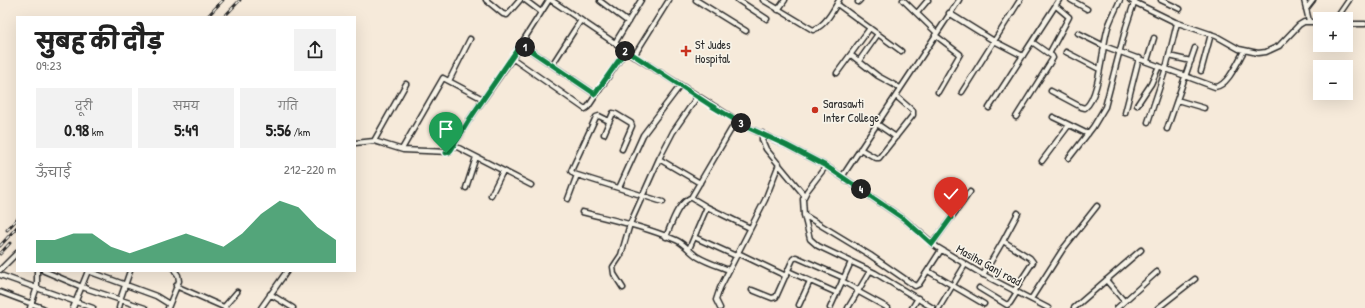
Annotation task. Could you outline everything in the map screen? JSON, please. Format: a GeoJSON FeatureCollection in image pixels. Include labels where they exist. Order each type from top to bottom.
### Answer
{"type":"FeatureCollection","features":[{"type":"Feature","properties":{"kind":"street"},"geometry":{"type":"LineString","coordinates":[[486,0],[503,14],[507,15],[520,0]]}},
{"type":"Feature","properties":{"kind":"street"},"geometry":{"type":"LineString","coordinates":[[525,0],[541,12]]}},
{"type":"Feature","properties":{"kind":"street"},"geometry":{"type":"LineString","coordinates":[[356,143],[374,141],[402,149],[449,152],[550,0]]}},
{"type":"Feature","properties":{"kind":"street","name":"Masiha Ganj road"},"geometry":{"type":"LineString","coordinates":[[550,0],[736,121],[826,166],[869,194],[885,207],[904,219],[932,244],[965,265],[1048,308]]}},
{"type":"Feature","properties":{"kind":"street"},"geometry":{"type":"LineString","coordinates":[[615,43],[641,0]]}},
{"type":"Feature","properties":{"kind":"street"},"geometry":{"type":"LineString","coordinates":[[634,56],[669,0]]}},
{"type":"Feature","properties":{"kind":"street"},"geometry":{"type":"LineString","coordinates":[[696,0],[746,31]]}},
{"type":"Feature","properties":{"kind":"street"},"geometry":{"type":"LineString","coordinates":[[738,0],[767,19]]}},
{"type":"Feature","properties":{"kind":"street"},"geometry":{"type":"LineString","coordinates":[[763,0],[810,29],[815,29],[826,20],[838,2],[901,51]]}},
{"type":"Feature","properties":{"kind":"street"},"geometry":{"type":"LineString","coordinates":[[778,10],[785,0]]}},
{"type":"Feature","properties":{"kind":"street"},"geometry":{"type":"LineString","coordinates":[[903,0],[936,34],[960,54],[938,92]]}},
{"type":"Feature","properties":{"kind":"street"},"geometry":{"type":"LineString","coordinates":[[917,13],[928,0]]}},
{"type":"Feature","properties":{"kind":"street"},"geometry":{"type":"LineString","coordinates":[[842,177],[959,0]]}},
{"type":"Feature","properties":{"kind":"street"},"geometry":{"type":"LineString","coordinates":[[962,92],[1020,0]]}},
{"type":"Feature","properties":{"kind":"street"},"geometry":{"type":"LineString","coordinates":[[989,108],[1059,0]]}},
{"type":"Feature","properties":{"kind":"street"},"geometry":{"type":"LineString","coordinates":[[1071,0],[1087,10]]}},
{"type":"Feature","properties":{"kind":"street"},"geometry":{"type":"LineString","coordinates":[[1051,91],[1085,108],[1095,94],[1109,25],[1120,0]]}},
{"type":"Feature","properties":{"kind":"street"},"geometry":{"type":"LineString","coordinates":[[1130,0],[1176,23],[1211,34],[1244,51],[1258,53],[1274,49],[1285,41],[1299,25],[1304,22],[1313,21]]}},
{"type":"Feature","properties":{"kind":"street"},"geometry":{"type":"LineString","coordinates":[[1161,0],[1180,9]]}},
{"type":"Feature","properties":{"kind":"street"},"geometry":{"type":"LineString","coordinates":[[1304,0],[1309,21]]}},
{"type":"Feature","properties":{"kind":"street"},"geometry":{"type":"LineString","coordinates":[[1306,9],[1313,0]]}},
{"type":"Feature","properties":{"kind":"street"},"geometry":{"type":"LineString","coordinates":[[1341,12],[1349,0]]}},
{"type":"Feature","properties":{"kind":"street"},"geometry":{"type":"LineString","coordinates":[[600,1],[628,22]]}},
{"type":"Feature","properties":{"kind":"street"},"geometry":{"type":"LineString","coordinates":[[1069,158],[1088,134],[1106,107],[1134,3]]}},
{"type":"Feature","properties":{"kind":"street"},"geometry":{"type":"LineString","coordinates":[[1049,54],[1070,16],[1056,6]]}},
{"type":"Feature","properties":{"kind":"street"},"geometry":{"type":"LineString","coordinates":[[949,13],[994,41],[1023,56]]}},
{"type":"Feature","properties":{"kind":"street"},"geometry":{"type":"LineString","coordinates":[[552,65],[581,20]]}},
{"type":"Feature","properties":{"kind":"street"},"geometry":{"type":"LineString","coordinates":[[1148,122],[1166,68],[1176,23]]}},
{"type":"Feature","properties":{"kind":"street"},"geometry":{"type":"LineString","coordinates":[[1353,24],[1365,24]]}},
{"type":"Feature","properties":{"kind":"street"},"geometry":{"type":"LineString","coordinates":[[837,73],[870,28]]}},
{"type":"Feature","properties":{"kind":"street"},"geometry":{"type":"LineString","coordinates":[[1078,33],[1104,46],[1212,86],[1219,86],[1228,77],[1244,51]]}},
{"type":"Feature","properties":{"kind":"street"},"geometry":{"type":"LineString","coordinates":[[859,61],[878,34]]}},
{"type":"Feature","properties":{"kind":"street"},"geometry":{"type":"LineString","coordinates":[[1201,71],[1211,34]]}},
{"type":"Feature","properties":{"kind":"street"},"geometry":{"type":"LineString","coordinates":[[1147,61],[1154,38]]}},
{"type":"Feature","properties":{"kind":"street"},"geometry":{"type":"LineString","coordinates":[[449,81],[470,39]]}},
{"type":"Feature","properties":{"kind":"street"},"geometry":{"type":"LineString","coordinates":[[1016,117],[1053,59],[1052,56],[1032,42]]}},
{"type":"Feature","properties":{"kind":"street"},"geometry":{"type":"LineString","coordinates":[[521,44],[595,94]]}},
{"type":"Feature","properties":{"kind":"street"},"geometry":{"type":"LineString","coordinates":[[1167,129],[1195,48]]}},
{"type":"Feature","properties":{"kind":"street"},"geometry":{"type":"LineString","coordinates":[[512,58],[584,108],[588,107],[595,94],[626,50]]}},
{"type":"Feature","properties":{"kind":"street"},"geometry":{"type":"LineString","coordinates":[[1066,52],[1099,69]]}},
{"type":"Feature","properties":{"kind":"street"},"geometry":{"type":"LineString","coordinates":[[851,54],[878,76],[900,88]]}},
{"type":"Feature","properties":{"kind":"street"},"geometry":{"type":"LineString","coordinates":[[1169,56],[1191,61]]}},
{"type":"Feature","properties":{"kind":"street"},"geometry":{"type":"LineString","coordinates":[[1125,113],[1139,58]]}},
{"type":"Feature","properties":{"kind":"street"},"geometry":{"type":"LineString","coordinates":[[1137,104],[1153,81],[1159,66]]}},
{"type":"Feature","properties":{"kind":"street"},"geometry":{"type":"LineString","coordinates":[[402,149],[443,78],[483,99]]}},
{"type":"Feature","properties":{"kind":"street"},"geometry":{"type":"LineString","coordinates":[[374,141],[406,84]]}},
{"type":"Feature","properties":{"kind":"street"},"geometry":{"type":"LineString","coordinates":[[619,188],[643,135],[680,86]]}},
{"type":"Feature","properties":{"kind":"street"},"geometry":{"type":"LineString","coordinates":[[860,149],[876,158],[879,158],[913,115],[914,112],[896,96]]}},
{"type":"Feature","properties":{"kind":"street"},"geometry":{"type":"LineString","coordinates":[[623,288],[614,274],[613,268],[621,256],[630,224],[659,159],[673,132],[697,97]]}},
{"type":"Feature","properties":{"kind":"street"},"geometry":{"type":"LineString","coordinates":[[1177,100],[1204,108]]}},
{"type":"Feature","properties":{"kind":"street"},"geometry":{"type":"LineString","coordinates":[[604,134],[614,113],[632,124],[622,149]]}},
{"type":"Feature","properties":{"kind":"street"},"geometry":{"type":"LineString","coordinates":[[609,121],[598,116],[596,117],[571,168],[572,172],[577,175],[663,202]]}},
{"type":"Feature","properties":{"kind":"street"},"geometry":{"type":"LineString","coordinates":[[1053,117],[1088,134]]}},
{"type":"Feature","properties":{"kind":"street"},"geometry":{"type":"LineString","coordinates":[[666,237],[681,204],[685,200],[692,197],[736,121]]}},
{"type":"Feature","properties":{"kind":"street"},"geometry":{"type":"LineString","coordinates":[[877,124],[896,137]]}},
{"type":"Feature","properties":{"kind":"street"},"geometry":{"type":"LineString","coordinates":[[1042,161],[1069,125]]}},
{"type":"Feature","properties":{"kind":"street"},"geometry":{"type":"LineString","coordinates":[[762,133],[764,144],[804,195]]}},
{"type":"Feature","properties":{"kind":"street"},"geometry":{"type":"LineString","coordinates":[[454,145],[531,185]]}},
{"type":"Feature","properties":{"kind":"street"},"geometry":{"type":"LineString","coordinates":[[466,188],[476,157]]}},
{"type":"Feature","properties":{"kind":"street"},"geometry":{"type":"LineString","coordinates":[[659,159],[700,182]]}},
{"type":"Feature","properties":{"kind":"street"},"geometry":{"type":"LineString","coordinates":[[720,308],[716,302],[716,299],[764,200],[779,164]]}},
{"type":"Feature","properties":{"kind":"street"},"geometry":{"type":"LineString","coordinates":[[826,166],[804,195],[802,204],[809,235],[813,242],[870,270],[933,308]]}},
{"type":"Feature","properties":{"kind":"street"},"geometry":{"type":"LineString","coordinates":[[490,195],[503,170]]}},
{"type":"Feature","properties":{"kind":"street"},"geometry":{"type":"LineString","coordinates":[[568,199],[577,175]]}},
{"type":"Feature","properties":{"kind":"street"},"geometry":{"type":"LineString","coordinates":[[932,244],[970,192]]}},
{"type":"Feature","properties":{"kind":"street"},"geometry":{"type":"LineString","coordinates":[[692,197],[694,200],[707,207],[750,228]]}},
{"type":"Feature","properties":{"kind":"street"},"geometry":{"type":"LineString","coordinates":[[1031,299],[1063,249],[1097,206]]}},
{"type":"Feature","properties":{"kind":"street"},"geometry":{"type":"LineString","coordinates":[[689,249],[707,207]]}},
{"type":"Feature","properties":{"kind":"street"},"geometry":{"type":"LineString","coordinates":[[582,212],[630,224],[680,242],[704,260],[729,270]]}},
{"type":"Feature","properties":{"kind":"street"},"geometry":{"type":"LineString","coordinates":[[983,275],[1018,212]]}},
{"type":"Feature","properties":{"kind":"street"},"geometry":{"type":"LineString","coordinates":[[804,215],[870,255],[915,286],[919,284],[941,250]]}},
{"type":"Feature","properties":{"kind":"street"},"geometry":{"type":"LineString","coordinates":[[694,236],[786,276]]}},
{"type":"Feature","properties":{"kind":"street"},"geometry":{"type":"LineString","coordinates":[[979,288],[1006,305],[1010,303],[1033,262],[1030,258],[1003,241]]}},
{"type":"Feature","properties":{"kind":"street"},"geometry":{"type":"LineString","coordinates":[[1074,308],[1140,250]]}},
{"type":"Feature","properties":{"kind":"street"},"geometry":{"type":"LineString","coordinates":[[752,290],[774,298],[777,295],[793,258],[796,257],[843,280],[888,308]]}},
{"type":"Feature","properties":{"kind":"street"},"geometry":{"type":"LineString","coordinates":[[0,270],[15,259]]}},
{"type":"Feature","properties":{"kind":"street"},"geometry":{"type":"LineString","coordinates":[[830,308],[851,262]]}},
{"type":"Feature","properties":{"kind":"street"},"geometry":{"type":"LineString","coordinates":[[939,308],[965,265]]}},
{"type":"Feature","properties":{"kind":"street"},"geometry":{"type":"LineString","coordinates":[[850,308],[858,290],[870,270]]}},
{"type":"Feature","properties":{"kind":"street"},"geometry":{"type":"LineString","coordinates":[[788,271],[837,293]]}},
{"type":"Feature","properties":{"kind":"street"},"geometry":{"type":"LineString","coordinates":[[928,271],[984,304]]}},
{"type":"Feature","properties":{"kind":"street"},"geometry":{"type":"LineString","coordinates":[[31,306],[37,287],[37,272]]}},
{"type":"Feature","properties":{"kind":"street"},"geometry":{"type":"LineString","coordinates":[[46,272],[82,287],[145,308]]}},
{"type":"Feature","properties":{"kind":"street"},"geometry":{"type":"LineString","coordinates":[[73,308],[88,272]]}},
{"type":"Feature","properties":{"kind":"street"},"geometry":{"type":"LineString","coordinates":[[91,272],[158,298],[168,306],[179,278],[175,272]]}},
{"type":"Feature","properties":{"kind":"street"},"geometry":{"type":"LineString","coordinates":[[119,308],[130,272]]}},
{"type":"Feature","properties":{"kind":"street"},"geometry":{"type":"LineString","coordinates":[[261,308],[286,272]]}},
{"type":"Feature","properties":{"kind":"street"},"geometry":{"type":"LineString","coordinates":[[1117,308],[1157,272]]}},
{"type":"Feature","properties":{"kind":"street"},"geometry":{"type":"LineString","coordinates":[[0,275],[93,308]]}},
{"type":"Feature","properties":{"kind":"street"},"geometry":{"type":"LineString","coordinates":[[1158,308],[1195,278]]}},
{"type":"Feature","properties":{"kind":"street"},"geometry":{"type":"LineString","coordinates":[[1106,280],[1124,302]]}},
{"type":"Feature","properties":{"kind":"street"},"geometry":{"type":"LineString","coordinates":[[799,305],[810,281]]}},
{"type":"Feature","properties":{"kind":"street"},"geometry":{"type":"LineString","coordinates":[[176,286],[225,307],[237,292]]}},
{"type":"Feature","properties":{"kind":"street"},"geometry":{"type":"LineString","coordinates":[[0,292],[31,306],[43,308]]}},
{"type":"Feature","properties":{"kind":"street"},"geometry":{"type":"LineString","coordinates":[[270,294],[293,308]]}},
{"type":"Feature","properties":{"kind":"street"},"geometry":{"type":"LineString","coordinates":[[912,308],[918,298]]}},
{"type":"Feature","properties":{"kind":"railway"},"geometry":{"type":"LineString","coordinates":[[208,16],[223,0]]}},
{"type":"Feature","properties":{"kind":"railway"},"geometry":{"type":"LineString","coordinates":[[225,16],[240,0]]}},
{"type":"Feature","properties":{"kind":"railway"},"geometry":{"type":"LineString","coordinates":[[7,230],[16,220]]}},
{"type":"Feature","properties":{"kind":"railway"},"geometry":{"type":"LineString","coordinates":[[0,246],[16,228]]}},
{"type":"Feature","properties":{"kind":"railway"},"geometry":{"type":"LineString","coordinates":[[0,254],[10,243]]}},
{"type":"Feature","properties":{"kind":"place","name":"St Judes Hospital"},"geometry":{"type":"Point","coordinates":[686,51]}},
{"type":"Feature","properties":{"kind":"place","name":"Sarasawti Inter College"},"geometry":{"type":"Point","coordinates":[815,110]}},
{"type":"Feature","properties":{"kind":"route"},"geometry":{"type":"LineString","coordinates":[[446,153],[451,150],[469,120],[521,44],[595,94],[626,50],[710,105],[749,128],[762,133],[826,166],[904,219],[932,244],[951,218]]}}]}
